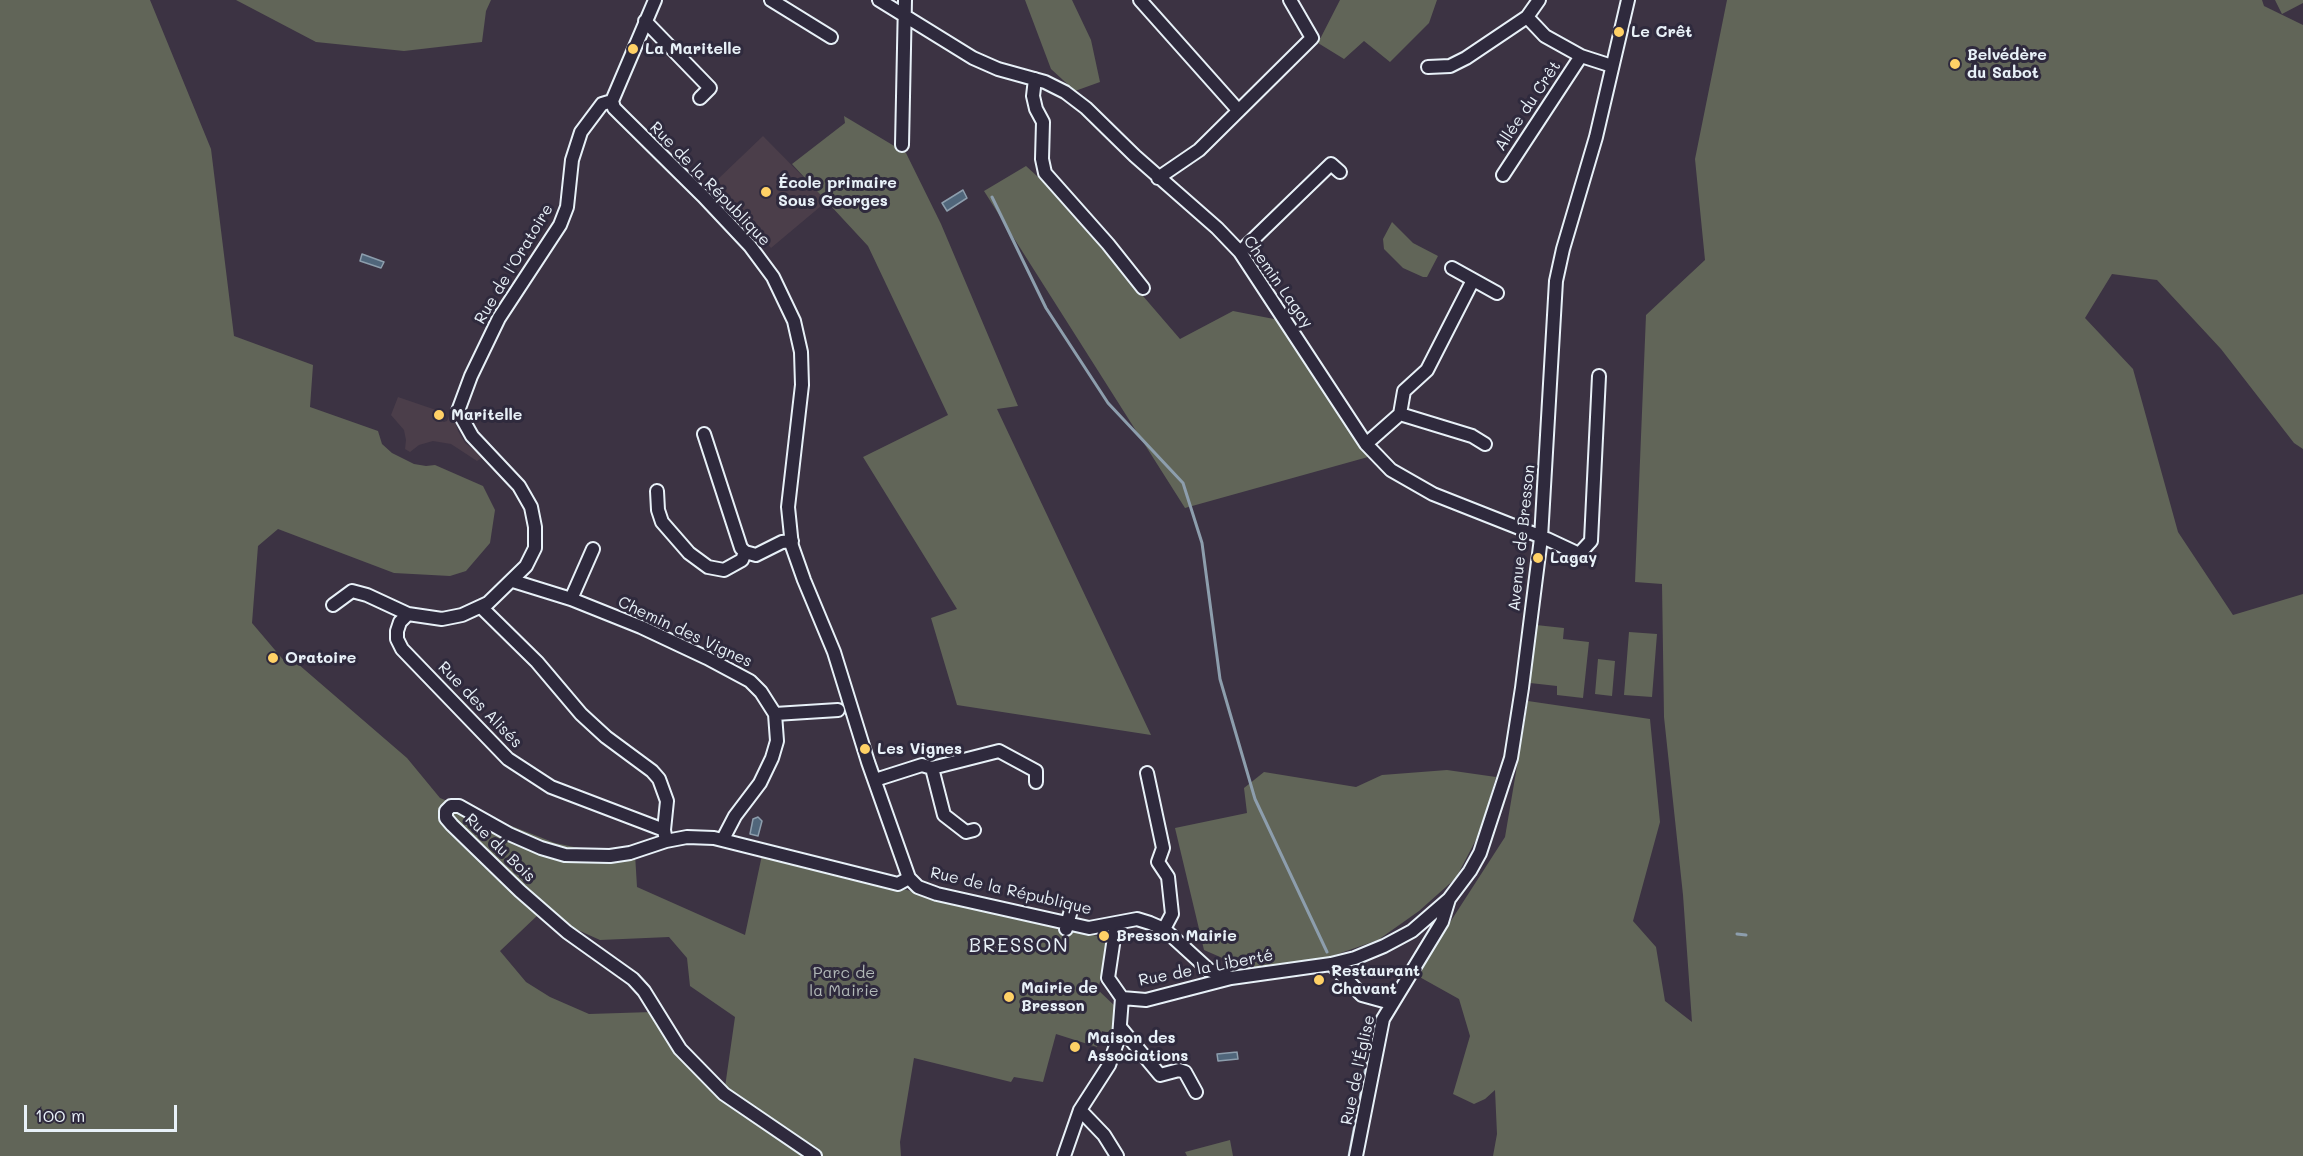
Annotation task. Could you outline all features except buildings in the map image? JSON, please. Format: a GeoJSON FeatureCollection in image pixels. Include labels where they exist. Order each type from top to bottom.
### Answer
{"type":"FeatureCollection","features":[{"type":"Feature","properties":{"kind":"street"},"geometry":{"type":"LineString","coordinates":[[612,101],[655,0]]}},
{"type":"Feature","properties":{"kind":"street"},"geometry":{"type":"LineString","coordinates":[[771,0],[789,5],[831,38]]}},
{"type":"Feature","properties":{"kind":"street","name":"Chemin Lagay"},"geometry":{"type":"LineString","coordinates":[[879,0],[973,58],[1065,92],[1086,108],[1158,178],[1217,228],[1240,252],[1366,444],[1391,470],[1433,494],[1579,554],[1591,541],[1599,376]]}},
{"type":"Feature","properties":{"kind":"street"},"geometry":{"type":"LineString","coordinates":[[902,145],[905,0]]}},
{"type":"Feature","properties":{"kind":"street"},"geometry":{"type":"LineString","coordinates":[[1140,0],[1238,110]]}},
{"type":"Feature","properties":{"kind":"street"},"geometry":{"type":"LineString","coordinates":[[1158,178],[1199,150],[1312,38],[1290,0]]}},
{"type":"Feature","properties":{"kind":"street"},"geometry":{"type":"LineString","coordinates":[[1428,67],[1450,66],[1458,62],[1527,17],[1539,0]]}},
{"type":"Feature","properties":{"kind":"street","name":"Avenue de Bresson"},"geometry":{"type":"LineString","coordinates":[[1331,964],[1355,958],[1412,931],[1449,899],[1480,853],[1511,758],[1541,538],[1556,281],[1563,249],[1596,137],[1628,0]]}},
{"type":"Feature","properties":{"kind":"street"},"geometry":{"type":"LineString","coordinates":[[1527,17],[1545,36],[1581,56],[1612,66]]}},
{"type":"Feature","properties":{"kind":"street"},"geometry":{"type":"LineString","coordinates":[[645,21],[710,88],[700,98]]}},
{"type":"Feature","properties":{"kind":"street","name":"Allée du Crêt"},"geometry":{"type":"LineString","coordinates":[[1503,175],[1581,56]]}},
{"type":"Feature","properties":{"kind":"street"},"geometry":{"type":"LineString","coordinates":[[1035,79],[1033,96],[1036,109],[1043,122],[1042,159],[1045,173],[1108,244],[1143,288]]}},
{"type":"Feature","properties":{"kind":"street","name":"Rue de la République"},"geometry":{"type":"LineString","coordinates":[[612,101],[614,108],[750,246],[773,277],[794,321],[801,352],[802,386],[788,507],[792,541],[804,580],[834,652],[909,879],[918,887],[937,894],[1067,926],[1089,928],[1137,919],[1164,929],[1209,970],[1231,978]]}},
{"type":"Feature","properties":{"kind":"street","name":"Rue de l'Oratoire"},"geometry":{"type":"LineString","coordinates":[[333,605],[352,591],[367,595],[408,614],[442,619],[462,615],[481,608],[513,581],[526,566],[535,548],[535,527],[531,507],[519,486],[472,436],[458,411],[471,376],[499,318],[560,225],[567,207],[572,160],[580,132],[602,104],[612,101]]}},
{"type":"Feature","properties":{"kind":"street"},"geometry":{"type":"LineString","coordinates":[[1240,252],[1331,164],[1340,172]]}},
{"type":"Feature","properties":{"kind":"street"},"geometry":{"type":"LineString","coordinates":[[1452,268],[1497,293]]}},
{"type":"Feature","properties":{"kind":"street"},"geometry":{"type":"LineString","coordinates":[[1366,444],[1400,414],[1404,391],[1427,370],[1473,280]]}},
{"type":"Feature","properties":{"kind":"street"},"geometry":{"type":"LineString","coordinates":[[1400,414],[1472,436],[1485,444]]}},
{"type":"Feature","properties":{"kind":"street"},"geometry":{"type":"LineString","coordinates":[[704,434],[741,548],[745,552],[756,555],[782,542],[792,541]]}},
{"type":"Feature","properties":{"kind":"street"},"geometry":{"type":"LineString","coordinates":[[657,491],[658,510],[662,522],[690,553],[708,567],[724,570],[742,560],[745,552]]}},
{"type":"Feature","properties":{"kind":"street"},"geometry":{"type":"LineString","coordinates":[[571,599],[593,549]]}},
{"type":"Feature","properties":{"kind":"street","name":"Chemin des Vignes"},"geometry":{"type":"LineString","coordinates":[[513,581],[571,599],[691,650],[750,681],[761,692],[775,714]]}},
{"type":"Feature","properties":{"kind":"street"},"geometry":{"type":"LineString","coordinates":[[481,608],[537,662],[581,714],[659,779],[667,801],[665,835]]}},
{"type":"Feature","properties":{"kind":"street","name":"Rue des Alisés"},"geometry":{"type":"LineString","coordinates":[[408,614],[398,627],[397,639],[402,649],[508,759],[551,787],[665,835]]}},
{"type":"Feature","properties":{"kind":"street"},"geometry":{"type":"LineString","coordinates":[[723,839],[735,816],[760,783],[772,758],[777,741],[775,714],[838,710]]}},
{"type":"Feature","properties":{"kind":"street"},"geometry":{"type":"LineString","coordinates":[[875,780],[922,765],[932,768],[999,751],[1036,771],[1036,782]]}},
{"type":"Feature","properties":{"kind":"street"},"geometry":{"type":"LineString","coordinates":[[932,768],[944,815],[966,832],[974,830]]}},
{"type":"Feature","properties":{"kind":"street"},"geometry":{"type":"LineString","coordinates":[[1148,773],[1163,849],[1158,862],[1168,877],[1172,915],[1164,929]]}},
{"type":"Feature","properties":{"kind":"street","name":"Rue du Bois"},"geometry":{"type":"LineString","coordinates":[[815,1156],[724,1094],[680,1049],[644,991],[633,979],[567,932],[520,891],[452,825],[445,814],[451,806],[459,806],[509,834],[541,848],[566,855],[610,856],[630,853],[665,835],[723,839],[898,884],[909,879]]}},
{"type":"Feature","properties":{"kind":"street","name":"Rue de l'Église"},"geometry":{"type":"LineString","coordinates":[[1356,1156],[1383,1019],[1442,922],[1449,899]]}},
{"type":"Feature","properties":{"kind":"street"},"geometry":{"type":"LineString","coordinates":[[1067,926],[1071,910]]}},
{"type":"Feature","properties":{"kind":"street"},"geometry":{"type":"LineString","coordinates":[[1064,1156],[1080,1110],[1109,1065],[1119,1037],[1122,998],[1108,978],[1116,924]]}},
{"type":"Feature","properties":{"kind":"street"},"geometry":{"type":"LineString","coordinates":[[1331,964],[1362,995],[1391,1003]]}},
{"type":"Feature","properties":{"kind":"street","name":"Rue de la Liberté"},"geometry":{"type":"LineString","coordinates":[[1122,998],[1146,1000],[1231,978],[1331,964]]}},
{"type":"Feature","properties":{"kind":"street"},"geometry":{"type":"LineString","coordinates":[[1120,1027],[1160,1075],[1179,1070],[1185,1072],[1196,1092]]}},
{"type":"Feature","properties":{"kind":"street"},"geometry":{"type":"LineString","coordinates":[[1080,1110],[1104,1136],[1117,1156]]}},
{"type":"Feature","properties":{"kind":"shaded area","name":"École primaire Sous Georges"},"geometry":{"type":"Polygon","coordinates":[[[763,136],[827,201],[771,248],[745,217],[739,221],[714,194],[721,185],[717,180],[763,136]]]}},
{"type":"Feature","properties":{"kind":"shaded area"},"geometry":{"type":"Polygon","coordinates":[[[398,397],[436,410],[435,419],[444,422],[447,421],[451,411],[465,443],[483,457],[477,461],[451,444],[433,441],[419,445],[410,452],[405,449],[404,430],[391,415],[398,397]]]}},
{"type":"Feature","properties":{"kind":"green space","name":"Parc de la Mairie"},"geometry":{"type":"Polygon","coordinates":[[[0,0],[150,0],[211,149],[234,336],[313,365],[310,407],[378,431],[382,444],[392,453],[414,464],[435,465],[483,486],[495,510],[490,543],[466,571],[450,576],[394,573],[278,529],[258,546],[252,623],[286,663],[298,664],[407,758],[440,798],[555,843],[593,851],[635,854],[637,887],[745,935],[762,855],[1110,939],[1098,990],[1116,1007],[1116,1020],[1110,1033],[1102,1031],[1097,1047],[1056,1034],[1043,1082],[1014,1077],[1011,1082],[914,1058],[900,1142],[901,1156],[822,1156],[820,1154],[819,1156],[0,1156],[0,0]],[[540,913],[500,951],[526,982],[550,997],[589,1014],[652,1012],[725,1087],[735,1017],[690,986],[687,958],[669,937],[600,940],[540,913]]]}},
{"type":"Feature","properties":{"kind":"green space"},"geometry":{"type":"Polygon","coordinates":[[[236,0],[491,0],[486,11],[482,42],[404,51],[316,42],[236,0]]]}},
{"type":"Feature","properties":{"kind":"green space"},"geometry":{"type":"Polygon","coordinates":[[[1025,0],[1072,0],[1091,40],[1100,82],[1075,91],[1051,69],[1025,0]]]}},
{"type":"Feature","properties":{"kind":"green space"},"geometry":{"type":"Polygon","coordinates":[[[1340,0],[1437,0],[1429,23],[1390,62],[1364,41],[1344,59],[1318,43],[1340,0]]]}},
{"type":"Feature","properties":{"kind":"green space"},"geometry":{"type":"Polygon","coordinates":[[[1727,0],[2262,0],[2264,6],[2303,25],[2303,449],[2294,443],[2221,349],[2157,280],[2112,274],[2085,318],[2133,369],[2178,532],[2233,615],[2303,594],[2303,1156],[1493,1156],[1497,1134],[1495,1090],[1485,1099],[1474,1104],[1453,1094],[1470,1036],[1459,999],[1416,975],[1505,837],[1528,701],[1650,719],[1660,822],[1633,921],[1656,947],[1665,1001],[1692,1022],[1683,895],[1664,717],[1662,584],[1635,582],[1646,315],[1705,260],[1695,159],[1727,0]]]}},
{"type":"Feature","properties":{"kind":"green space"},"geometry":{"type":"Polygon","coordinates":[[[2275,0],[2303,0],[2303,3],[2282,14],[2275,0]]]}},
{"type":"Feature","properties":{"kind":"green space"},"geometry":{"type":"Polygon","coordinates":[[[844,116],[906,153],[941,224],[1018,406],[997,409],[1151,735],[957,705],[931,618],[957,609],[863,457],[948,415],[868,246],[792,164],[845,123],[844,116]]]}},
{"type":"Feature","properties":{"kind":"green space"},"geometry":{"type":"Polygon","coordinates":[[[1026,166],[1050,188],[1180,339],[1233,311],[1279,320],[1368,457],[1185,508],[984,191],[1026,166]]]}},
{"type":"Feature","properties":{"kind":"green space"},"geometry":{"type":"Polygon","coordinates":[[[1392,222],[1413,243],[1438,256],[1427,277],[1403,268],[1384,249],[1383,239],[1392,222]]]}},
{"type":"Feature","properties":{"kind":"green space"},"geometry":{"type":"Polygon","coordinates":[[[1536,625],[1564,628],[1563,639],[1589,642],[1583,698],[1557,695],[1557,686],[1530,683],[1536,625]]]}},
{"type":"Feature","properties":{"kind":"green space"},"geometry":{"type":"Polygon","coordinates":[[[1629,632],[1657,634],[1652,697],[1624,695],[1629,632]]]}},
{"type":"Feature","properties":{"kind":"green space"},"geometry":{"type":"Polygon","coordinates":[[[1598,659],[1615,661],[1612,696],[1595,694],[1598,659]]]}},
{"type":"Feature","properties":{"kind":"green space"},"geometry":{"type":"Polygon","coordinates":[[[1447,770],[1496,777],[1480,832],[1456,878],[1419,911],[1378,940],[1315,962],[1257,973],[1204,950],[1175,828],[1247,813],[1244,788],[1264,772],[1356,787],[1382,775],[1447,770]]]}},
{"type":"Feature","properties":{"kind":"green space"},"geometry":{"type":"Polygon","coordinates":[[[1230,1140],[1233,1156],[1187,1156],[1185,1152],[1230,1140]]]}},
{"type":"Feature","properties":{"kind":"water"},"geometry":{"type":"Polygon","coordinates":[[[963,190],[967,198],[947,211],[942,203],[963,190]]]}},
{"type":"Feature","properties":{"kind":"water"},"geometry":{"type":"Polygon","coordinates":[[[362,254],[384,262],[381,268],[360,261],[362,254]]]}},
{"type":"Feature","properties":{"kind":"water"},"geometry":{"type":"Polygon","coordinates":[[[758,817],[762,821],[758,836],[750,834],[753,819],[758,817]]]}},
{"type":"Feature","properties":{"kind":"water"},"geometry":{"type":"Polygon","coordinates":[[[1237,1052],[1238,1059],[1218,1061],[1217,1054],[1237,1052]]]}},
{"type":"Feature","properties":{"kind":"waterway"},"geometry":{"type":"LineString","coordinates":[[992,197],[1046,308],[1108,403],[1183,483],[1202,543],[1220,679],[1255,799],[1327,952]]}},
{"type":"Feature","properties":{"kind":"waterway"},"geometry":{"type":"LineString","coordinates":[[1737,934],[1746,935]]}},
{"type":"Feature","properties":{"kind":"waterway"},"geometry":{"type":"LineString","coordinates":[[1349,1156],[1367,1061]]}},
{"type":"Feature","properties":{"kind":"place","name":"Le Crêt"},"geometry":{"type":"Point","coordinates":[1619,32]}},
{"type":"Feature","properties":{"kind":"place","name":"La Maritelle"},"geometry":{"type":"Point","coordinates":[633,49]}},
{"type":"Feature","properties":{"kind":"place","name":"Belvédère du Sabot"},"geometry":{"type":"Point","coordinates":[1955,64]}},
{"type":"Feature","properties":{"kind":"place","name":"École primaire Sous Georges"},"geometry":{"type":"Point","coordinates":[766,192]}},
{"type":"Feature","properties":{"kind":"place","name":"Maritelle"},"geometry":{"type":"Point","coordinates":[439,415]}},
{"type":"Feature","properties":{"kind":"place","name":"Lagay"},"geometry":{"type":"Point","coordinates":[1538,558]}},
{"type":"Feature","properties":{"kind":"place","name":"Oratoire"},"geometry":{"type":"Point","coordinates":[273,658]}},
{"type":"Feature","properties":{"kind":"place","name":"Les Vignes"},"geometry":{"type":"Point","coordinates":[865,749]}},
{"type":"Feature","properties":{"kind":"place","name":"Bresson Mairie"},"geometry":{"type":"Point","coordinates":[1104,936]}},
{"type":"Feature","properties":{"kind":"place","name":"Restaurant Chavant"},"geometry":{"type":"Point","coordinates":[1319,980]}},
{"type":"Feature","properties":{"kind":"place","name":"Mairie de Bresson"},"geometry":{"type":"Point","coordinates":[1009,997]}},
{"type":"Feature","properties":{"kind":"place","name":"Maison des Associations"},"geometry":{"type":"Point","coordinates":[1075,1047]}},
{"type":"Feature","properties":{"kind":"district","name":"BRESSON"},"geometry":{"type":"Point","coordinates":[1019,946]}}]}
